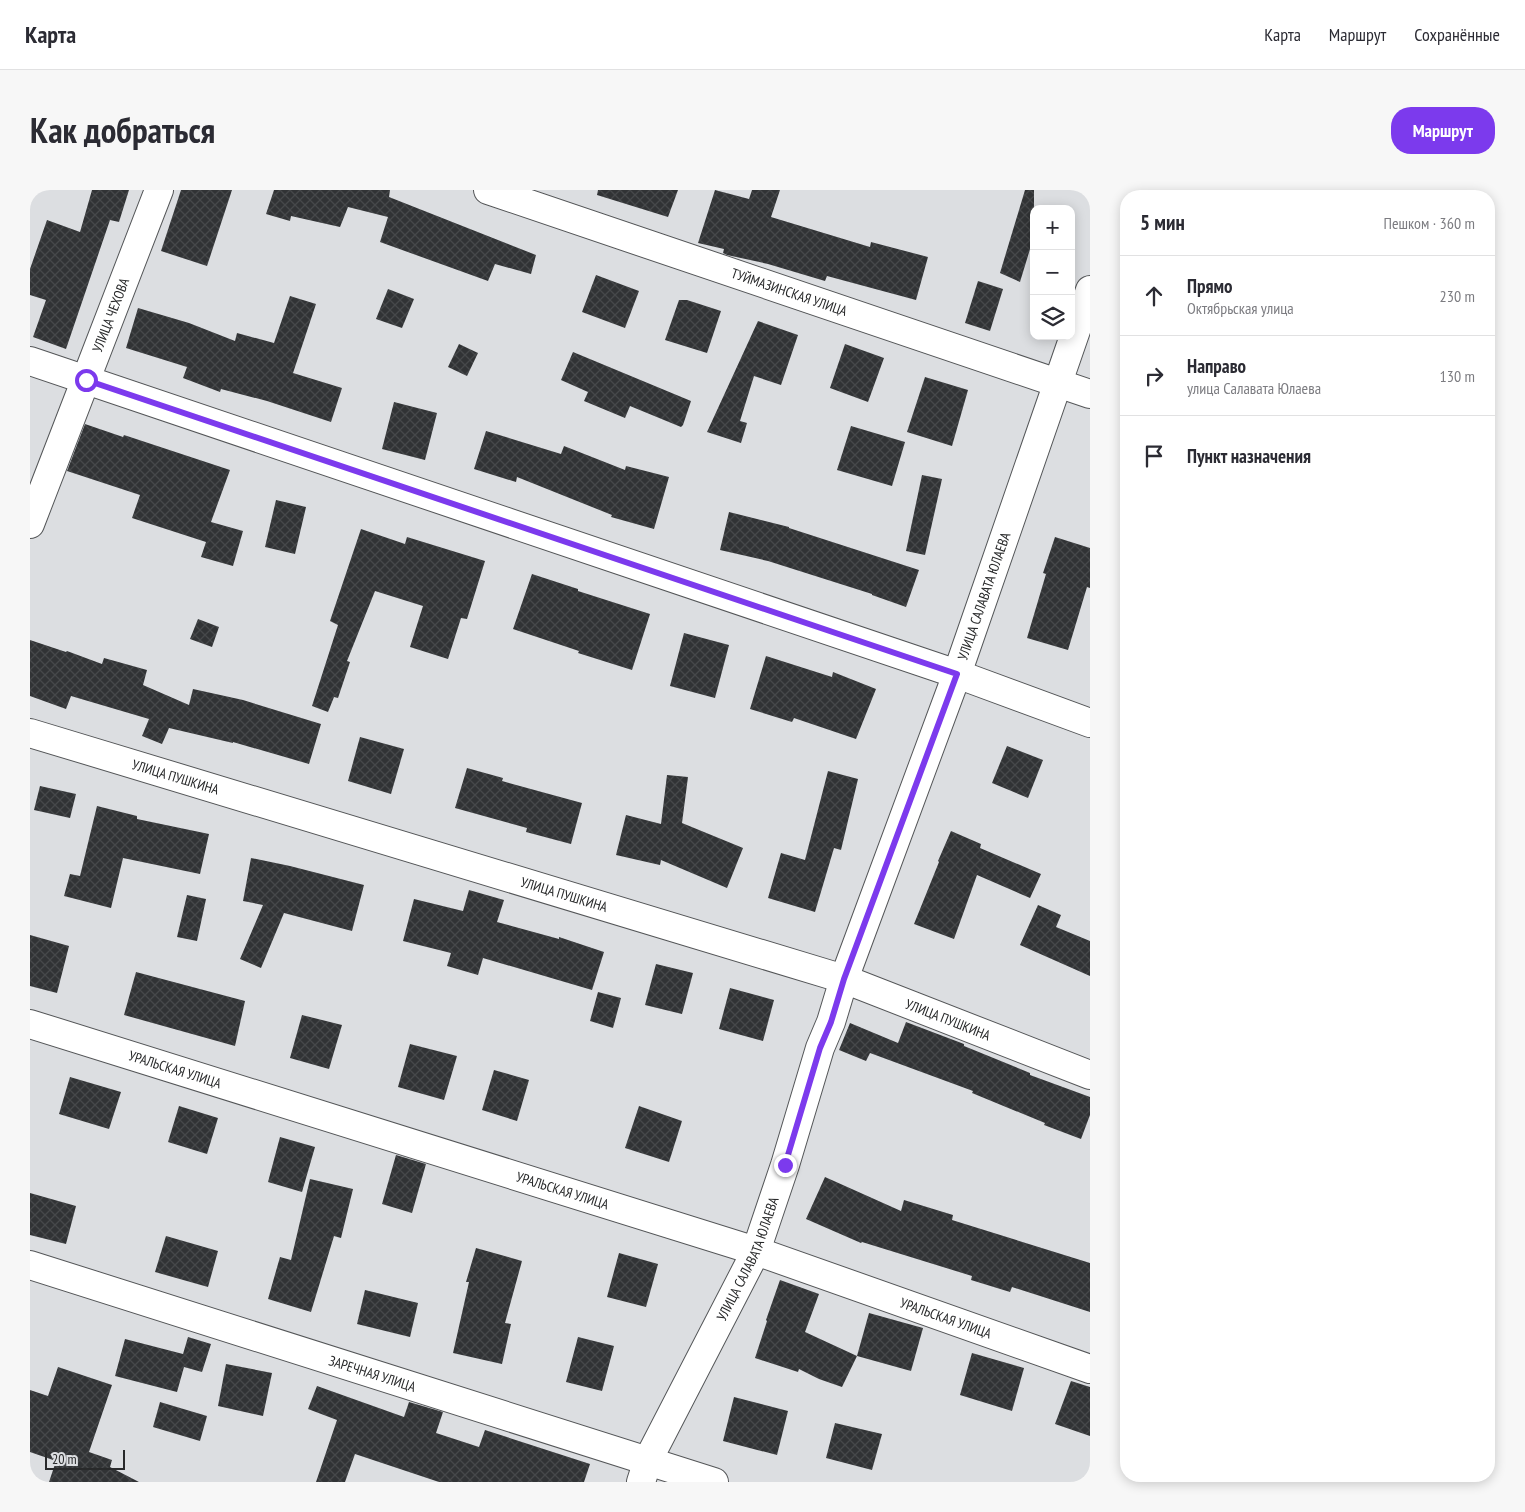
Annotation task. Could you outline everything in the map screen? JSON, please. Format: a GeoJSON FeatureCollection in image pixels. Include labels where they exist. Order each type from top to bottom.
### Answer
{"type":"FeatureCollection","features":[{"type":"Feature","properties":{"kind":"street","name":"УЛИЦА ЧЕХОВА"},"geometry":{"type":"LineString","coordinates":[[30,524],[159,190]]}},
{"type":"Feature","properties":{"kind":"street","name":"ТУЙМАЗИНСКАЯ УЛИЦА"},"geometry":{"type":"LineString","coordinates":[[488,190],[1090,394]]}},
{"type":"Feature","properties":{"kind":"street","name":"УЛИЦА САЛАВАТА ЮЛАЕВА"},"geometry":{"type":"LineString","coordinates":[[645,1471],[756,1251],[785,1165],[820,1048],[957,674],[1090,290]]}},
{"type":"Feature","properties":{"kind":"street"},"geometry":{"type":"LineString","coordinates":[[30,361],[957,674],[1090,723]]}},
{"type":"Feature","properties":{"kind":"street","name":"УЛИЦА ПУШКИНА"},"geometry":{"type":"LineString","coordinates":[[30,733],[844,979],[1090,1075]]}},
{"type":"Feature","properties":{"kind":"street","name":"УРАЛЬСКАЯ УЛИЦА"},"geometry":{"type":"LineString","coordinates":[[30,1024],[756,1251],[1090,1370]]}},
{"type":"Feature","properties":{"kind":"street","name":"ЗАРЕЧНАЯ УЛИЦА"},"geometry":{"type":"LineString","coordinates":[[30,1264],[645,1471],[714,1482]]}},
{"type":"Feature","properties":{"kind":"building"},"geometry":{"type":"Polygon","coordinates":[[[92,190],[129,190],[119,222],[110,220],[66,349],[33,337],[46,300],[30,295],[30,269],[47,220],[80,232],[92,190]]]}},
{"type":"Feature","properties":{"kind":"building"},"geometry":{"type":"Polygon","coordinates":[[[181,190],[232,190],[207,266],[161,251],[181,190]]]}},
{"type":"Feature","properties":{"kind":"building"},"geometry":{"type":"Polygon","coordinates":[[[274,190],[390,190],[389,197],[536,255],[531,274],[495,264],[488,281],[380,242],[388,217],[348,207],[340,227],[291,216],[290,221],[266,214],[274,190]]]}},
{"type":"Feature","properties":{"kind":"building"},"geometry":{"type":"Polygon","coordinates":[[[598,190],[678,190],[668,217],[597,195],[598,190]]]}},
{"type":"Feature","properties":{"kind":"building"},"geometry":{"type":"Polygon","coordinates":[[[715,190],[749,199],[752,190],[780,190],[771,217],[870,247],[871,242],[928,257],[916,300],[827,276],[825,281],[768,264],[727,255],[723,253],[724,249],[698,243],[715,190]]]}},
{"type":"Feature","properties":{"kind":"building"},"geometry":{"type":"Polygon","coordinates":[[[1025,190],[1034,190],[1034,205],[1030,205],[1030,249],[1020,282],[1000,273],[1025,190]]]}},
{"type":"Feature","properties":{"kind":"building"},"geometry":{"type":"Polygon","coordinates":[[[596,275],[639,291],[625,328],[582,312],[596,275]]]}},
{"type":"Feature","properties":{"kind":"building"},"geometry":{"type":"Polygon","coordinates":[[[978,281],[1003,289],[990,331],[965,323],[978,281]]]}},
{"type":"Feature","properties":{"kind":"building"},"geometry":{"type":"Polygon","coordinates":[[[388,289],[414,299],[402,328],[376,319],[388,289]]]}},
{"type":"Feature","properties":{"kind":"building"},"geometry":{"type":"Polygon","coordinates":[[[290,296],[316,304],[293,373],[342,388],[331,422],[267,401],[221,389],[220,392],[183,378],[187,367],[126,348],[138,308],[189,323],[235,341],[237,333],[274,343],[290,296]]]}},
{"type":"Feature","properties":{"kind":"building"},"geometry":{"type":"Polygon","coordinates":[[[679,300],[687,300],[721,311],[707,353],[665,340],[679,300]]]}},
{"type":"Feature","properties":{"kind":"building"},"geometry":{"type":"Polygon","coordinates":[[[758,321],[798,335],[781,385],[754,376],[740,421],[747,423],[741,443],[707,432],[758,321]]]}},
{"type":"Feature","properties":{"kind":"building"},"geometry":{"type":"Polygon","coordinates":[[[459,344],[478,353],[467,376],[448,367],[459,344]]]}},
{"type":"Feature","properties":{"kind":"building"},"geometry":{"type":"Polygon","coordinates":[[[845,344],[884,358],[868,402],[830,388],[845,344]]]}},
{"type":"Feature","properties":{"kind":"building"},"geometry":{"type":"Polygon","coordinates":[[[573,352],[691,401],[683,425],[681,427],[630,406],[625,418],[584,401],[588,392],[561,380],[573,352]]]}},
{"type":"Feature","properties":{"kind":"building"},"geometry":{"type":"Polygon","coordinates":[[[925,377],[968,390],[952,446],[907,432],[925,377]]]}},
{"type":"Feature","properties":{"kind":"building"},"geometry":{"type":"Polygon","coordinates":[[[394,402],[437,413],[425,460],[382,449],[394,402]]]}},
{"type":"Feature","properties":{"kind":"building"},"geometry":{"type":"Polygon","coordinates":[[[85,424],[230,470],[211,522],[243,531],[233,566],[201,557],[206,542],[132,518],[140,495],[67,471],[85,424]]]}},
{"type":"Feature","properties":{"kind":"building"},"geometry":{"type":"Polygon","coordinates":[[[851,426],[905,442],[892,486],[837,470],[851,426]]]}},
{"type":"Feature","properties":{"kind":"building"},"geometry":{"type":"Polygon","coordinates":[[[486,431],[561,454],[564,446],[625,470],[626,466],[669,477],[654,529],[611,517],[612,515],[517,477],[516,482],[474,469],[486,431]]]}},
{"type":"Feature","properties":{"kind":"building"},"geometry":{"type":"Polygon","coordinates":[[[922,475],[942,479],[925,555],[906,551],[922,475]]]}},
{"type":"Feature","properties":{"kind":"building"},"geometry":{"type":"Polygon","coordinates":[[[276,500],[306,507],[295,554],[265,547],[276,500]]]}},
{"type":"Feature","properties":{"kind":"building"},"geometry":{"type":"Polygon","coordinates":[[[729,512],[789,527],[919,570],[906,607],[872,594],[768,561],[720,550],[729,512]]]}},
{"type":"Feature","properties":{"kind":"building"},"geometry":{"type":"Polygon","coordinates":[[[361,529],[405,544],[407,537],[485,561],[467,619],[461,618],[448,659],[410,647],[423,606],[375,591],[347,661],[350,662],[338,698],[334,697],[328,712],[312,706],[338,625],[330,621],[361,529]]]}},
{"type":"Feature","properties":{"kind":"building"},"geometry":{"type":"Polygon","coordinates":[[[1055,537],[1090,548],[1090,588],[1087,587],[1068,650],[1027,638],[1046,574],[1043,573],[1055,537]]]}},
{"type":"Feature","properties":{"kind":"building"},"geometry":{"type":"Polygon","coordinates":[[[532,574],[650,614],[632,670],[578,653],[579,651],[513,629],[532,574]]]}},
{"type":"Feature","properties":{"kind":"building"},"geometry":{"type":"Polygon","coordinates":[[[198,619],[219,627],[212,647],[190,639],[198,619]]]}},
{"type":"Feature","properties":{"kind":"building"},"geometry":{"type":"Polygon","coordinates":[[[684,633],[729,645],[715,698],[670,686],[684,633]]]}},
{"type":"Feature","properties":{"kind":"building"},"geometry":{"type":"Polygon","coordinates":[[[30,640],[102,664],[104,658],[147,670],[143,685],[189,705],[193,689],[243,700],[321,724],[309,764],[233,742],[169,728],[162,744],[142,736],[149,719],[71,696],[66,709],[30,696],[30,640]]]}},
{"type":"Feature","properties":{"kind":"building"},"geometry":{"type":"Polygon","coordinates":[[[766,656],[832,677],[833,672],[876,689],[856,739],[794,718],[792,722],[750,709],[766,656]]]}},
{"type":"Feature","properties":{"kind":"building"},"geometry":{"type":"Polygon","coordinates":[[[360,737],[404,749],[391,794],[348,781],[360,737]]]}},
{"type":"Feature","properties":{"kind":"building"},"geometry":{"type":"Polygon","coordinates":[[[1007,746],[1043,760],[1028,798],[992,783],[1007,746]]]}},
{"type":"Feature","properties":{"kind":"building"},"geometry":{"type":"Polygon","coordinates":[[[467,768],[503,778],[502,781],[582,803],[571,844],[526,832],[527,828],[455,808],[467,768]]]}},
{"type":"Feature","properties":{"kind":"building"},"geometry":{"type":"Polygon","coordinates":[[[828,771],[858,779],[841,850],[834,848],[815,912],[768,898],[781,853],[805,860],[828,771]]]}},
{"type":"Feature","properties":{"kind":"building"},"geometry":{"type":"Polygon","coordinates":[[[667,775],[688,777],[682,823],[743,848],[727,888],[661,860],[660,865],[616,855],[626,815],[661,824],[667,775]]]}},
{"type":"Feature","properties":{"kind":"building"},"geometry":{"type":"Polygon","coordinates":[[[40,786],[76,794],[70,818],[34,810],[40,786]]]}},
{"type":"Feature","properties":{"kind":"building"},"geometry":{"type":"Polygon","coordinates":[[[97,806],[137,816],[137,819],[209,834],[200,874],[123,858],[111,908],[64,896],[70,874],[80,876],[97,806]]]}},
{"type":"Feature","properties":{"kind":"building"},"geometry":{"type":"Polygon","coordinates":[[[951,831],[981,844],[980,848],[1041,874],[1030,898],[977,875],[954,939],[914,924],[951,831]]]}},
{"type":"Feature","properties":{"kind":"building"},"geometry":{"type":"Polygon","coordinates":[[[251,858],[364,885],[352,931],[284,913],[261,968],[240,959],[263,905],[243,901],[251,858]]]}},
{"type":"Feature","properties":{"kind":"building"},"geometry":{"type":"Polygon","coordinates":[[[469,890],[504,900],[497,922],[559,939],[559,937],[604,952],[592,990],[483,958],[478,975],[447,966],[451,953],[403,941],[414,899],[463,911],[469,890]]]}},
{"type":"Feature","properties":{"kind":"building"},"geometry":{"type":"Polygon","coordinates":[[[187,895],[206,899],[197,941],[177,937],[187,895]]]}},
{"type":"Feature","properties":{"kind":"building"},"geometry":{"type":"Polygon","coordinates":[[[1038,905],[1061,915],[1056,927],[1090,941],[1090,976],[1020,945],[1038,905]]]}},
{"type":"Feature","properties":{"kind":"building"},"geometry":{"type":"Polygon","coordinates":[[[30,935],[69,946],[57,993],[30,986],[30,935]]]}},
{"type":"Feature","properties":{"kind":"building"},"geometry":{"type":"Polygon","coordinates":[[[656,964],[693,973],[682,1014],[645,1005],[656,964]]]}},
{"type":"Feature","properties":{"kind":"building"},"geometry":{"type":"Polygon","coordinates":[[[136,972],[245,1001],[235,1046],[124,1015],[136,972]]]}},
{"type":"Feature","properties":{"kind":"building"},"geometry":{"type":"Polygon","coordinates":[[[730,988],[774,1000],[763,1041],[719,1029],[730,988]]]}},
{"type":"Feature","properties":{"kind":"building"},"geometry":{"type":"Polygon","coordinates":[[[598,992],[621,998],[613,1028],[590,1021],[598,992]]]}},
{"type":"Feature","properties":{"kind":"building"},"geometry":{"type":"Polygon","coordinates":[[[302,1015],[342,1025],[329,1069],[290,1058],[302,1015]]]}},
{"type":"Feature","properties":{"kind":"building"},"geometry":{"type":"Polygon","coordinates":[[[906,1022],[964,1044],[964,1046],[1030,1073],[1030,1075],[1090,1097],[1090,1115],[1081,1139],[972,1093],[973,1091],[870,1053],[866,1061],[839,1050],[850,1023],[898,1043],[906,1022]]]}},
{"type":"Feature","properties":{"kind":"building"},"geometry":{"type":"Polygon","coordinates":[[[410,1044],[457,1056],[444,1100],[398,1087],[410,1044]]]}},
{"type":"Feature","properties":{"kind":"building"},"geometry":{"type":"Polygon","coordinates":[[[494,1070],[529,1080],[517,1121],[482,1110],[494,1070]]]}},
{"type":"Feature","properties":{"kind":"building"},"geometry":{"type":"Polygon","coordinates":[[[70,1077],[121,1092],[109,1129],[59,1114],[70,1077]]]}},
{"type":"Feature","properties":{"kind":"building"},"geometry":{"type":"Polygon","coordinates":[[[179,1106],[218,1118],[207,1154],[168,1142],[179,1106]]]}},
{"type":"Feature","properties":{"kind":"building"},"geometry":{"type":"Polygon","coordinates":[[[639,1106],[682,1121],[669,1162],[625,1148],[639,1106]]]}},
{"type":"Feature","properties":{"kind":"building"},"geometry":{"type":"Polygon","coordinates":[[[280,1137],[315,1147],[302,1192],[268,1182],[280,1137]]]}},
{"type":"Feature","properties":{"kind":"building"},"geometry":{"type":"Polygon","coordinates":[[[396,1155],[426,1164],[412,1213],[382,1204],[396,1155]]]}},
{"type":"Feature","properties":{"kind":"building"},"geometry":{"type":"Polygon","coordinates":[[[825,1177],[901,1211],[904,1200],[953,1215],[952,1220],[1090,1263],[1090,1312],[1012,1287],[1010,1292],[971,1280],[972,1276],[861,1243],[806,1219],[825,1177]]]}},
{"type":"Feature","properties":{"kind":"building"},"geometry":{"type":"Polygon","coordinates":[[[310,1179],[353,1189],[341,1238],[334,1236],[311,1312],[268,1299],[280,1257],[291,1260],[310,1179]]]}},
{"type":"Feature","properties":{"kind":"building"},"geometry":{"type":"Polygon","coordinates":[[[30,1193],[76,1206],[66,1244],[30,1235],[30,1193]]]}},
{"type":"Feature","properties":{"kind":"building"},"geometry":{"type":"Polygon","coordinates":[[[166,1236],[218,1251],[208,1287],[155,1272],[166,1236]]]}},
{"type":"Feature","properties":{"kind":"building"},"geometry":{"type":"Polygon","coordinates":[[[476,1248],[522,1261],[505,1323],[511,1324],[502,1364],[453,1353],[469,1282],[466,1282],[476,1248]]]}},
{"type":"Feature","properties":{"kind":"building"},"geometry":{"type":"Polygon","coordinates":[[[619,1253],[658,1264],[646,1307],[607,1297],[619,1253]]]}},
{"type":"Feature","properties":{"kind":"building"},"geometry":{"type":"Polygon","coordinates":[[[780,1280],[819,1294],[805,1332],[857,1356],[842,1387],[819,1379],[799,1369],[798,1372],[755,1358],[780,1280]]]}},
{"type":"Feature","properties":{"kind":"building"},"geometry":{"type":"Polygon","coordinates":[[[365,1290],[418,1303],[410,1337],[357,1324],[365,1290]]]}},
{"type":"Feature","properties":{"kind":"building"},"geometry":{"type":"Polygon","coordinates":[[[869,1313],[923,1328],[911,1371],[857,1356],[869,1313]]]}},
{"type":"Feature","properties":{"kind":"building"},"geometry":{"type":"Polygon","coordinates":[[[188,1337],[211,1344],[202,1372],[184,1367],[177,1392],[115,1376],[125,1339],[183,1354],[188,1337]]]}},
{"type":"Feature","properties":{"kind":"building"},"geometry":{"type":"Polygon","coordinates":[[[578,1337],[614,1346],[602,1391],[566,1382],[578,1337]]]}},
{"type":"Feature","properties":{"kind":"building"},"geometry":{"type":"Polygon","coordinates":[[[972,1353],[1024,1368],[1012,1411],[960,1395],[972,1353]]]}},
{"type":"Feature","properties":{"kind":"building"},"geometry":{"type":"Polygon","coordinates":[[[226,1364],[272,1373],[263,1416],[218,1406],[226,1364]]]}},
{"type":"Feature","properties":{"kind":"building"},"geometry":{"type":"Polygon","coordinates":[[[58,1367],[112,1385],[89,1452],[112,1460],[110,1467],[139,1482],[49,1482],[56,1461],[30,1452],[30,1390],[48,1396],[58,1367]]]}},
{"type":"Feature","properties":{"kind":"building"},"geometry":{"type":"Polygon","coordinates":[[[1071,1381],[1090,1387],[1090,1436],[1055,1424],[1071,1381]]]}},
{"type":"Feature","properties":{"kind":"building"},"geometry":{"type":"Polygon","coordinates":[[[317,1386],[404,1417],[409,1402],[443,1412],[436,1433],[479,1447],[485,1430],[590,1464],[584,1482],[439,1482],[355,1454],[345,1482],[316,1482],[337,1420],[308,1409],[317,1386]]]}},
{"type":"Feature","properties":{"kind":"building"},"geometry":{"type":"Polygon","coordinates":[[[734,1397],[788,1411],[777,1455],[723,1441],[734,1397]]]}},
{"type":"Feature","properties":{"kind":"building"},"geometry":{"type":"Polygon","coordinates":[[[160,1402],[207,1416],[200,1441],[153,1427],[160,1402]]]}},
{"type":"Feature","properties":{"kind":"building"},"geometry":{"type":"Polygon","coordinates":[[[835,1423],[882,1434],[872,1470],[826,1458],[835,1423]]]}},
{"type":"Feature","properties":{"kind":"route"},"geometry":{"type":"LineString","coordinates":[[86,380],[957,674],[844,979],[831,1022],[820,1048],[785,1165]]}}]}
